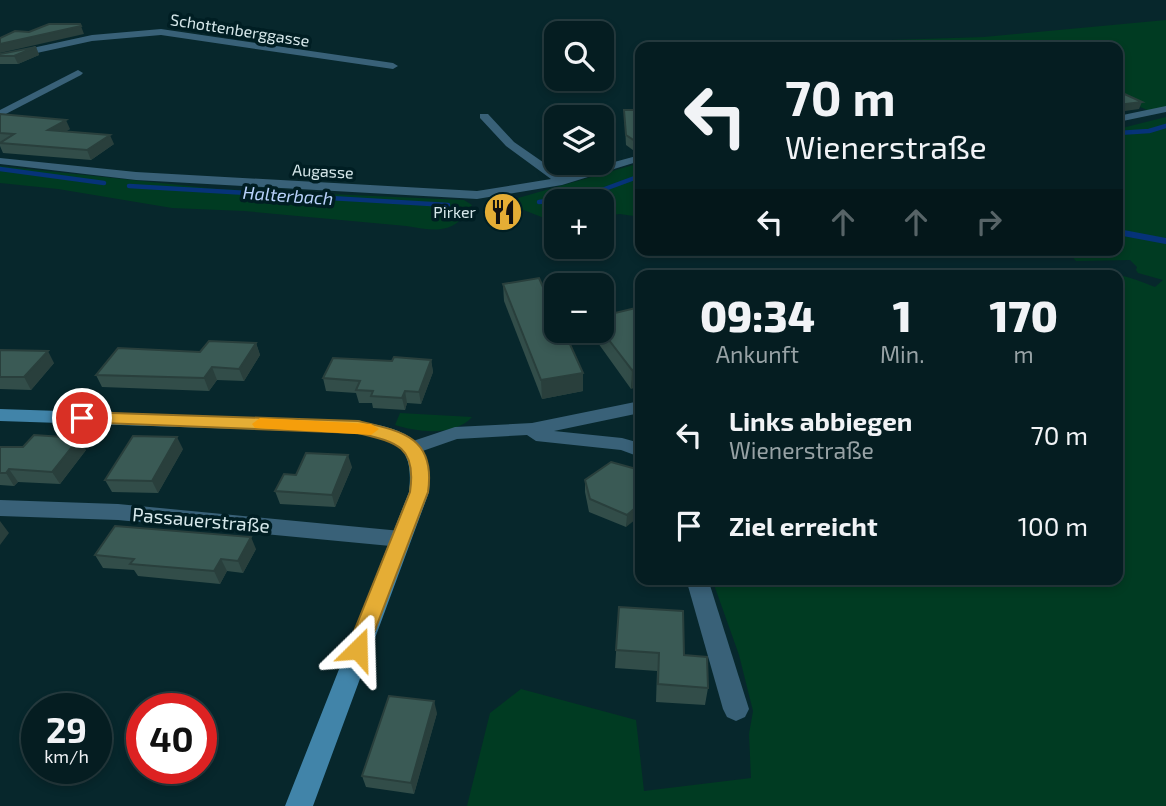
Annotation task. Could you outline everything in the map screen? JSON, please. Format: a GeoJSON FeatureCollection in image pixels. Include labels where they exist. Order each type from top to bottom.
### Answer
{"type":"FeatureCollection","features":[{"type":"Feature","properties":{"kind":"street","name":"Schottenberggasse"},"geometry":{"type":"LineString","coordinates":[[0,58],[92,38],[161,32],[393,66]]}},
{"type":"Feature","properties":{"kind":"street"},"geometry":{"type":"LineString","coordinates":[[0,114],[78,73]]}},
{"type":"Feature","properties":{"kind":"street"},"geometry":{"type":"LineString","coordinates":[[1123,118],[1166,109]]}},
{"type":"Feature","properties":{"kind":"street"},"geometry":{"type":"LineString","coordinates":[[484,116],[510,144],[562,181]]}},
{"type":"Feature","properties":{"kind":"street","name":"Augasse"},"geometry":{"type":"LineString","coordinates":[[0,161],[136,176],[477,195],[503,194],[562,181],[635,159]]}},
{"type":"Feature","properties":{"kind":"street"},"geometry":{"type":"LineString","coordinates":[[414,448],[465,431],[532,429],[635,408]]}},
{"type":"Feature","properties":{"kind":"street"},"geometry":{"type":"LineString","coordinates":[[0,415],[358,427],[394,435],[414,448],[422,471],[419,492],[299,806]]}},
{"type":"Feature","properties":{"kind":"street"},"geometry":{"type":"LineString","coordinates":[[532,429],[538,437],[622,444],[635,448]]}},
{"type":"Feature","properties":{"kind":"street","name":"Passauerstraße"},"geometry":{"type":"LineString","coordinates":[[0,508],[118,512],[401,539]]}},
{"type":"Feature","properties":{"kind":"street"},"geometry":{"type":"LineString","coordinates":[[698,585],[736,709]]}},
{"type":"Feature","properties":{"kind":"green space"},"geometry":{"type":"Polygon","coordinates":[[[1166,20],[1166,112],[1147,110],[1123,99],[1123,42],[831,42],[984,37],[1166,20]]]}},
{"type":"Feature","properties":{"kind":"green space"},"geometry":{"type":"Polygon","coordinates":[[[1166,117],[1166,806],[467,806],[490,713],[521,689],[636,720],[644,791],[751,778],[749,734],[753,711],[739,655],[714,585],[1123,585],[1123,276],[1155,287],[1163,280],[1138,273],[1137,267],[1130,260],[1076,261],[1072,256],[1123,256],[1123,128],[1166,117]]]}},
{"type":"Feature","properties":{"kind":"green space"},"geometry":{"type":"Polygon","coordinates":[[[635,164],[635,216],[614,215],[614,189],[549,189],[598,175],[614,175],[614,170],[635,164]]]}},
{"type":"Feature","properties":{"kind":"green space"},"geometry":{"type":"Polygon","coordinates":[[[0,166],[217,189],[464,200],[472,205],[458,222],[444,229],[244,211],[172,208],[58,189],[0,183],[0,166]]]}},
{"type":"Feature","properties":{"kind":"green space"},"geometry":{"type":"Polygon","coordinates":[[[544,191],[544,218],[516,207],[518,198],[544,191]]]}},
{"type":"Feature","properties":{"kind":"green space"},"geometry":{"type":"Polygon","coordinates":[[[400,413],[472,417],[455,428],[424,431],[395,425],[400,413]]]}},
{"type":"Feature","properties":{"kind":"building"},"geometry":{"type":"Polygon","coordinates":[[[49,24],[81,26],[0,44],[0,38],[15,31],[29,32],[49,24]]]}},
{"type":"Feature","properties":{"kind":"building"},"geometry":{"type":"Polygon","coordinates":[[[36,47],[14,56],[0,56],[0,54],[36,47]]]}},
{"type":"Feature","properties":{"kind":"building"},"geometry":{"type":"Polygon","coordinates":[[[1123,93],[1142,102],[1123,104],[1123,93]]]}},
{"type":"Feature","properties":{"kind":"building"},"geometry":{"type":"Polygon","coordinates":[[[624,110],[635,110],[635,141],[626,135],[624,110]]]}},
{"type":"Feature","properties":{"kind":"building"},"geometry":{"type":"Polygon","coordinates":[[[0,114],[66,120],[48,130],[110,135],[87,150],[0,143],[14,134],[0,133],[0,114]]]}},
{"type":"Feature","properties":{"kind":"building"},"geometry":{"type":"Polygon","coordinates":[[[539,278],[544,289],[544,343],[569,343],[583,373],[541,380],[503,284],[539,278]]]}},
{"type":"Feature","properties":{"kind":"building"},"geometry":{"type":"Polygon","coordinates":[[[635,308],[635,369],[632,370],[611,343],[614,343],[614,313],[635,308]]]}},
{"type":"Feature","properties":{"kind":"building"},"geometry":{"type":"Polygon","coordinates":[[[209,341],[256,343],[239,369],[212,367],[204,378],[96,375],[118,348],[200,352],[209,341]]]}},
{"type":"Feature","properties":{"kind":"building"},"geometry":{"type":"Polygon","coordinates":[[[0,350],[48,351],[24,377],[0,377],[0,350]]]}},
{"type":"Feature","properties":{"kind":"building"},"geometry":{"type":"Polygon","coordinates":[[[394,357],[431,360],[419,392],[405,391],[402,398],[371,396],[373,391],[356,390],[360,381],[323,378],[333,358],[392,361],[394,357]]]}},
{"type":"Feature","properties":{"kind":"building"},"geometry":{"type":"Polygon","coordinates":[[[34,435],[79,438],[52,472],[9,469],[6,473],[0,473],[0,447],[23,447],[34,435]]]}},
{"type":"Feature","properties":{"kind":"building"},"geometry":{"type":"Polygon","coordinates":[[[133,436],[177,437],[152,481],[105,480],[133,436]]]}},
{"type":"Feature","properties":{"kind":"building"},"geometry":{"type":"Polygon","coordinates":[[[306,453],[348,455],[332,495],[275,491],[284,474],[296,475],[306,453]]]}},
{"type":"Feature","properties":{"kind":"building"},"geometry":{"type":"Polygon","coordinates":[[[611,462],[635,469],[635,508],[627,515],[590,499],[585,480],[611,462]]]}},
{"type":"Feature","properties":{"kind":"building"},"geometry":{"type":"Polygon","coordinates":[[[115,526],[251,537],[238,561],[221,559],[214,571],[130,564],[134,559],[95,555],[115,526]]]}},
{"type":"Feature","properties":{"kind":"building"},"geometry":{"type":"Polygon","coordinates":[[[619,607],[683,611],[684,655],[707,657],[708,688],[658,684],[659,653],[616,650],[619,607]]]}},
{"type":"Feature","properties":{"kind":"building"},"geometry":{"type":"Polygon","coordinates":[[[389,696],[434,701],[411,783],[362,776],[389,696]]]}},
{"type":"Feature","properties":{"kind":"waterway","name":"Halterbach"},"geometry":{"type":"LineString","coordinates":[[1123,133],[1149,131],[1166,126]]}},
{"type":"Feature","properties":{"kind":"waterway","name":"Halterbach"},"geometry":{"type":"LineString","coordinates":[[0,169],[104,183]]}},
{"type":"Feature","properties":{"kind":"waterway","name":"Halterbach"},"geometry":{"type":"LineString","coordinates":[[539,202],[583,197],[635,178]]}},
{"type":"Feature","properties":{"kind":"waterway","name":"Halterbach"},"geometry":{"type":"LineString","coordinates":[[129,186],[448,205]]}},
{"type":"Feature","properties":{"kind":"waterway"},"geometry":{"type":"LineString","coordinates":[[1123,233],[1166,241]]}},
{"type":"Feature","properties":{"kind":"slow traffic"},"geometry":{"type":"LineString","coordinates":[[260,424],[371,429]]}},
{"type":"Feature","properties":{"kind":"place","name":"Pirker"},"geometry":{"type":"Point","coordinates":[503,212]}},
{"type":"Feature","properties":{"kind":"route"},"geometry":{"type":"LineString","coordinates":[[82,418],[358,427],[394,435],[414,448],[422,471],[419,492],[358,649]]}}]}
